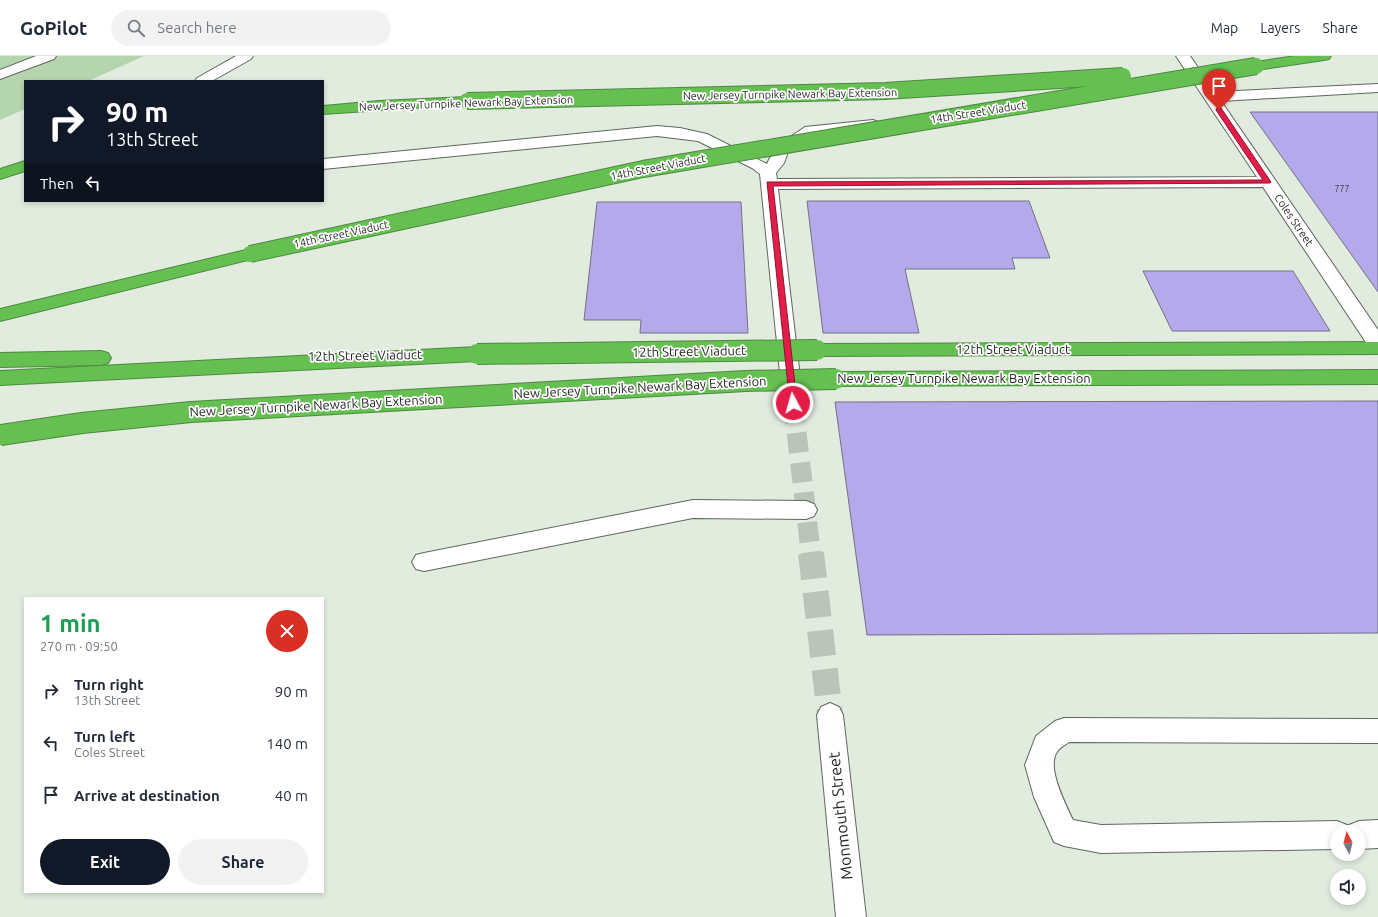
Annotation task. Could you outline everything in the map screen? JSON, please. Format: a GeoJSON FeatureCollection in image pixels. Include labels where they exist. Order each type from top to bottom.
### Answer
{"type":"FeatureCollection","features":[{"type":"Feature","properties":{"kind":"highway","name":"14th Street Viaduct"},"geometry":{"type":"LineString","coordinates":[[0,315],[250,254],[643,169],[1323,56]]}},
{"type":"Feature","properties":{"kind":"highway","name":"New Jersey Turnpike Newark Bay Extension"},"geometry":{"type":"LineString","coordinates":[[324,110],[444,102],[885,92],[1256,66]]}},
{"type":"Feature","properties":{"kind":"highway"},"geometry":{"type":"LineString","coordinates":[[0,174],[24,166]]}},
{"type":"Feature","properties":{"kind":"highway"},"geometry":{"type":"LineString","coordinates":[[0,299],[250,254]]}},
{"type":"Feature","properties":{"kind":"highway","name":"12th Street Viaduct"},"geometry":{"type":"LineString","coordinates":[[0,360],[741,350],[1378,346]]}},
{"type":"Feature","properties":{"kind":"highway"},"geometry":{"type":"LineString","coordinates":[[0,378],[477,354]]}},
{"type":"Feature","properties":{"kind":"highway","name":"New Jersey Turnpike Newark Bay Extension"},"geometry":{"type":"LineString","coordinates":[[0,436],[82,423],[191,412],[753,381],[844,379],[1378,377]]}},
{"type":"Feature","properties":{"kind":"street"},"geometry":{"type":"LineString","coordinates":[[0,75],[49,56]]}},
{"type":"Feature","properties":{"kind":"street"},"geometry":{"type":"LineString","coordinates":[[204,80],[246,56]]}},
{"type":"Feature","properties":{"kind":"street","name":"Coles Street"},"geometry":{"type":"LineString","coordinates":[[1183,56],[1378,346]]}},
{"type":"Feature","properties":{"kind":"street"},"geometry":{"type":"LineString","coordinates":[[1211,98],[1378,88]]}},
{"type":"Feature","properties":{"kind":"street"},"geometry":{"type":"LineString","coordinates":[[768,178],[781,150],[810,130],[884,124]]}},
{"type":"Feature","properties":{"kind":"street"},"geometry":{"type":"LineString","coordinates":[[324,164],[658,131],[680,132],[702,137],[758,165],[768,178],[793,403]]}},
{"type":"Feature","properties":{"kind":"street"},"geometry":{"type":"LineString","coordinates":[[768,178],[1268,182]]}},
{"type":"Feature","properties":{"kind":"street"},"geometry":{"type":"LineString","coordinates":[[1359,316],[1378,316]]}},
{"type":"Feature","properties":{"kind":"street"},"geometry":{"type":"LineString","coordinates":[[424,562],[693,510],[806,510]]}},
{"type":"Feature","properties":{"kind":"street","name":"Monmouth Street"},"geometry":{"type":"LineString","coordinates":[[830,715],[851,917]]}},
{"type":"Feature","properties":{"kind":"street"},"geometry":{"type":"LineString","coordinates":[[1330,835],[1101,839],[1064,832],[1048,797],[1039,765],[1045,745],[1064,730],[1378,731]]}},
{"type":"Feature","properties":{"kind":"street"},"geometry":{"type":"LineString","coordinates":[[1366,835],[1378,834]]}},
{"type":"Feature","properties":{"kind":"green space"},"geometry":{"type":"Polygon","coordinates":[[[0,56],[144,56],[90,80],[24,80],[24,109],[0,120],[0,56]]]}},
{"type":"Feature","properties":{"kind":"building"},"geometry":{"type":"Polygon","coordinates":[[[1250,112],[1378,112],[1378,292],[1250,112]]]}},
{"type":"Feature","properties":{"kind":"building"},"geometry":{"type":"Polygon","coordinates":[[[807,201],[1029,201],[1050,258],[1012,258],[1015,269],[905,269],[919,333],[823,333],[807,201]]]}},
{"type":"Feature","properties":{"kind":"building"},"geometry":{"type":"Polygon","coordinates":[[[597,202],[741,202],[748,333],[640,333],[641,320],[584,320],[597,202]]]}},
{"type":"Feature","properties":{"kind":"building"},"geometry":{"type":"Polygon","coordinates":[[[1143,271],[1293,271],[1330,331],[1172,331],[1143,271]]]}},
{"type":"Feature","properties":{"kind":"building"},"geometry":{"type":"Polygon","coordinates":[[[1378,401],[1378,633],[867,635],[835,402],[1378,401]]]}},
{"type":"Feature","properties":{"kind":"tunnel"},"geometry":{"type":"LineString","coordinates":[[793,403],[811,554]]}},
{"type":"Feature","properties":{"kind":"tunnel"},"geometry":{"type":"LineString","coordinates":[[811,553],[830,715]]}},
{"type":"Feature","properties":{"kind":"route"},"geometry":{"type":"LineString","coordinates":[[793,403],[769,184],[1268,182],[1219,110]]}}]}
